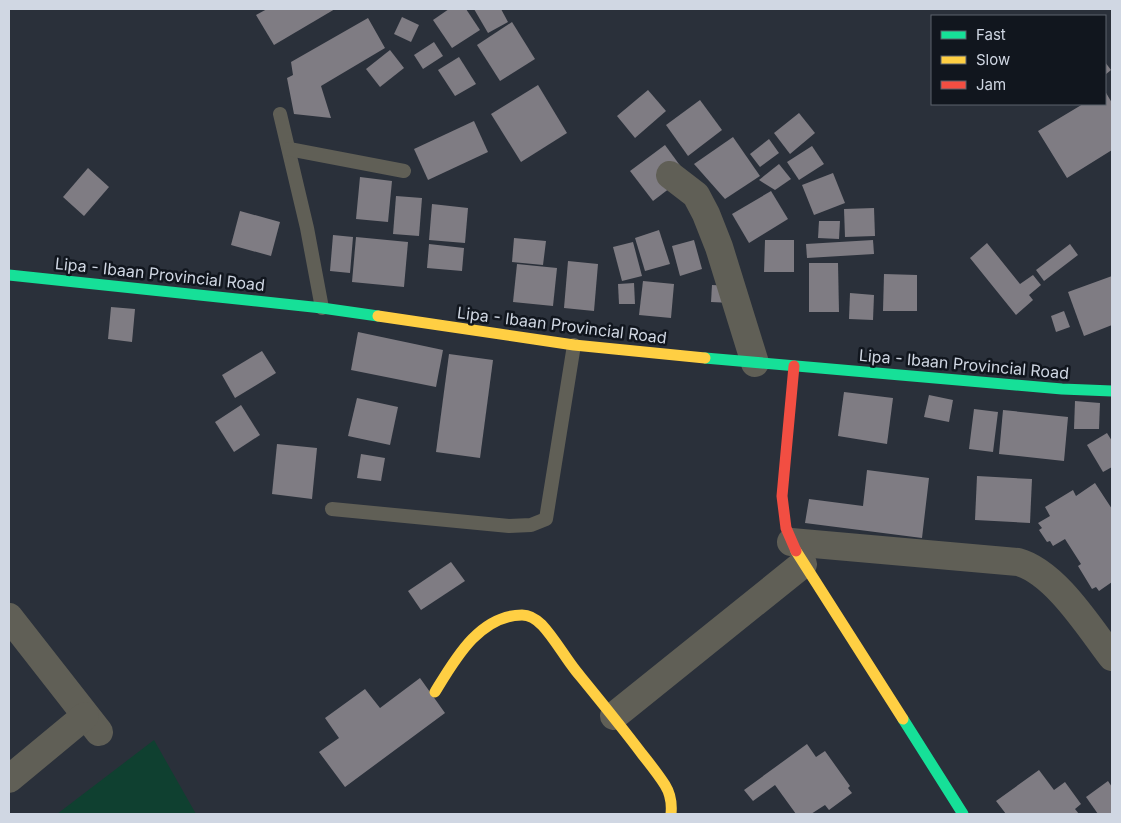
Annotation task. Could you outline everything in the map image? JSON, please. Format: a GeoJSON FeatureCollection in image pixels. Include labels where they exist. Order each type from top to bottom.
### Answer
{"type":"FeatureCollection","features":[{"type":"Feature","properties":{"kind":"main road","name":"Lipa - Ibaan Provincial Road"},"geometry":{"type":"LineString","coordinates":[[9,275],[322,308],[574,345],[755,363],[1062,389],[1112,391]]}},
{"type":"Feature","properties":{"kind":"main road"},"geometry":{"type":"LineString","coordinates":[[794,366],[782,478],[782,496],[783,514],[797,553],[964,814]]}},
{"type":"Feature","properties":{"kind":"main road"},"geometry":{"type":"LineString","coordinates":[[435,692],[451,666],[470,641],[492,623],[501,618],[523,615],[533,618],[542,625],[614,716],[665,785],[670,798],[671,814]]}},
{"type":"Feature","properties":{"kind":"street"},"geometry":{"type":"LineString","coordinates":[[670,175],[696,195],[706,214],[720,247],[755,363]]}},
{"type":"Feature","properties":{"kind":"street"},"geometry":{"type":"LineString","coordinates":[[614,716],[797,553],[1018,562],[1027,564],[1044,574],[1056,586],[1112,657]]}},
{"type":"Feature","properties":{"kind":"street"},"geometry":{"type":"LineString","coordinates":[[9,617],[92,724],[9,779]]}},
{"type":"Feature","properties":{"kind":"lane"},"geometry":{"type":"LineString","coordinates":[[280,114],[307,228],[322,308]]}},
{"type":"Feature","properties":{"kind":"lane"},"geometry":{"type":"LineString","coordinates":[[288,150],[404,171]]}},
{"type":"Feature","properties":{"kind":"lane"},"geometry":{"type":"LineString","coordinates":[[332,509],[509,526],[531,525],[546,519],[574,345]]}},
{"type":"Feature","properties":{"kind":"green space"},"geometry":{"type":"Polygon","coordinates":[[[154,740],[196,814],[57,814],[154,740]]]}},
{"type":"Feature","properties":{"kind":"building"},"geometry":{"type":"Polygon","coordinates":[[[267,9],[335,9],[274,45],[256,15],[267,9]]]}},
{"type":"Feature","properties":{"kind":"building"},"geometry":{"type":"Polygon","coordinates":[[[449,9],[466,9],[480,30],[452,48],[433,20],[449,9]]]}},
{"type":"Feature","properties":{"kind":"building"},"geometry":{"type":"Polygon","coordinates":[[[474,9],[501,9],[508,22],[488,33],[474,9]]]}},
{"type":"Feature","properties":{"kind":"building"},"geometry":{"type":"Polygon","coordinates":[[[402,17],[419,25],[411,42],[394,34],[402,17]]]}},
{"type":"Feature","properties":{"kind":"building"},"geometry":{"type":"Polygon","coordinates":[[[368,18],[385,48],[321,86],[331,118],[294,114],[287,78],[293,75],[291,62],[368,18]]]}},
{"type":"Feature","properties":{"kind":"building"},"geometry":{"type":"Polygon","coordinates":[[[512,22],[535,59],[500,81],[477,45],[512,22]]]}},
{"type":"Feature","properties":{"kind":"building"},"geometry":{"type":"Polygon","coordinates":[[[434,42],[443,56],[423,69],[414,55],[434,42]]]}},
{"type":"Feature","properties":{"kind":"building"},"geometry":{"type":"Polygon","coordinates":[[[390,50],[404,68],[380,87],[366,69],[390,50]]]}},
{"type":"Feature","properties":{"kind":"building"},"geometry":{"type":"Polygon","coordinates":[[[459,57],[476,84],[455,96],[438,70],[459,57]]]}},
{"type":"Feature","properties":{"kind":"building"},"geometry":{"type":"Polygon","coordinates":[[[1106,63],[1111,70],[1106,74],[1106,63]]]}},
{"type":"Feature","properties":{"kind":"building"},"geometry":{"type":"Polygon","coordinates":[[[538,85],[567,133],[521,162],[491,114],[538,85]]]}},
{"type":"Feature","properties":{"kind":"building"},"geometry":{"type":"Polygon","coordinates":[[[648,90],[666,111],[635,138],[617,116],[648,90]]]}},
{"type":"Feature","properties":{"kind":"building"},"geometry":{"type":"Polygon","coordinates":[[[1106,93],[1112,103],[1112,150],[1067,178],[1038,131],[1081,105],[1106,105],[1106,93]]]}},
{"type":"Feature","properties":{"kind":"building"},"geometry":{"type":"Polygon","coordinates":[[[700,100],[722,130],[688,156],[666,125],[700,100]]]}},
{"type":"Feature","properties":{"kind":"building"},"geometry":{"type":"Polygon","coordinates":[[[799,113],[815,133],[790,154],[774,133],[799,113]]]}},
{"type":"Feature","properties":{"kind":"building"},"geometry":{"type":"Polygon","coordinates":[[[474,121],[488,152],[428,180],[414,149],[474,121]]]}},
{"type":"Feature","properties":{"kind":"building"},"geometry":{"type":"Polygon","coordinates":[[[733,137],[760,176],[725,199],[694,164],[733,137]]]}},
{"type":"Feature","properties":{"kind":"building"},"geometry":{"type":"Polygon","coordinates":[[[769,139],[779,153],[760,167],[750,154],[769,139]]]}},
{"type":"Feature","properties":{"kind":"building"},"geometry":{"type":"Polygon","coordinates":[[[665,145],[687,175],[653,201],[630,171],[665,145]]]}},
{"type":"Feature","properties":{"kind":"building"},"geometry":{"type":"Polygon","coordinates":[[[812,146],[824,164],[799,180],[787,162],[812,146]]]}},
{"type":"Feature","properties":{"kind":"building"},"geometry":{"type":"Polygon","coordinates":[[[779,164],[791,179],[775,190],[759,180],[779,164]]]}},
{"type":"Feature","properties":{"kind":"building"},"geometry":{"type":"Polygon","coordinates":[[[88,168],[109,187],[84,216],[63,197],[88,168]]]}},
{"type":"Feature","properties":{"kind":"building"},"geometry":{"type":"Polygon","coordinates":[[[833,173],[845,203],[814,215],[802,185],[833,173]]]}},
{"type":"Feature","properties":{"kind":"building"},"geometry":{"type":"Polygon","coordinates":[[[360,177],[392,181],[388,222],[356,219],[360,177]]]}},
{"type":"Feature","properties":{"kind":"building"},"geometry":{"type":"Polygon","coordinates":[[[771,191],[788,219],[749,243],[732,214],[771,191]]]}},
{"type":"Feature","properties":{"kind":"building"},"geometry":{"type":"Polygon","coordinates":[[[396,196],[422,198],[419,236],[393,234],[396,196]]]}},
{"type":"Feature","properties":{"kind":"building"},"geometry":{"type":"Polygon","coordinates":[[[432,204],[468,208],[465,243],[429,240],[432,204]]]}},
{"type":"Feature","properties":{"kind":"building"},"geometry":{"type":"Polygon","coordinates":[[[874,208],[875,236],[845,237],[844,209],[874,208]]]}},
{"type":"Feature","properties":{"kind":"building"},"geometry":{"type":"Polygon","coordinates":[[[240,211],[280,222],[271,256],[231,245],[240,211]]]}},
{"type":"Feature","properties":{"kind":"building"},"geometry":{"type":"Polygon","coordinates":[[[819,221],[840,221],[839,239],[818,238],[819,221]]]}},
{"type":"Feature","properties":{"kind":"building"},"geometry":{"type":"Polygon","coordinates":[[[659,230],[670,264],[645,271],[635,238],[659,230]]]}},
{"type":"Feature","properties":{"kind":"building"},"geometry":{"type":"Polygon","coordinates":[[[333,235],[353,237],[350,273],[330,271],[333,235]]]}},
{"type":"Feature","properties":{"kind":"building"},"geometry":{"type":"Polygon","coordinates":[[[356,237],[408,242],[404,287],[352,282],[356,237]]]}},
{"type":"Feature","properties":{"kind":"building"},"geometry":{"type":"Polygon","coordinates":[[[514,238],[546,241],[543,265],[512,262],[514,238]]]}},
{"type":"Feature","properties":{"kind":"building"},"geometry":{"type":"Polygon","coordinates":[[[694,240],[702,269],[680,276],[672,246],[694,240]]]}},
{"type":"Feature","properties":{"kind":"building"},"geometry":{"type":"Polygon","coordinates":[[[765,240],[794,240],[794,272],[764,272],[765,240]]]}},
{"type":"Feature","properties":{"kind":"building"},"geometry":{"type":"Polygon","coordinates":[[[873,240],[874,254],[807,258],[806,244],[873,240]]]}},
{"type":"Feature","properties":{"kind":"building"},"geometry":{"type":"Polygon","coordinates":[[[633,242],[642,276],[622,281],[613,247],[633,242]]]}},
{"type":"Feature","properties":{"kind":"building"},"geometry":{"type":"Polygon","coordinates":[[[987,243],[1020,284],[1033,275],[1041,285],[1029,295],[1033,300],[1016,315],[970,258],[987,243]]]}},
{"type":"Feature","properties":{"kind":"building"},"geometry":{"type":"Polygon","coordinates":[[[429,244],[464,248],[462,271],[427,268],[429,244]]]}},
{"type":"Feature","properties":{"kind":"building"},"geometry":{"type":"Polygon","coordinates":[[[1070,244],[1078,255],[1044,281],[1036,270],[1070,244]]]}},
{"type":"Feature","properties":{"kind":"building"},"geometry":{"type":"Polygon","coordinates":[[[568,261],[598,264],[594,311],[564,308],[568,261]]]}},
{"type":"Feature","properties":{"kind":"building"},"geometry":{"type":"Polygon","coordinates":[[[809,263],[838,263],[839,312],[809,312],[809,263]]]}},
{"type":"Feature","properties":{"kind":"building"},"geometry":{"type":"Polygon","coordinates":[[[517,264],[557,268],[553,306],[513,302],[517,264]]]}},
{"type":"Feature","properties":{"kind":"building"},"geometry":{"type":"Polygon","coordinates":[[[884,274],[917,275],[917,311],[883,311],[884,274]]]}},
{"type":"Feature","properties":{"kind":"building"},"geometry":{"type":"Polygon","coordinates":[[[1112,276],[1112,325],[1084,336],[1068,292],[1112,276]]]}},
{"type":"Feature","properties":{"kind":"building"},"geometry":{"type":"Polygon","coordinates":[[[643,281],[674,284],[671,318],[639,315],[643,281]]]}},
{"type":"Feature","properties":{"kind":"building"},"geometry":{"type":"Polygon","coordinates":[[[634,283],[635,304],[619,304],[618,284],[634,283]]]}},
{"type":"Feature","properties":{"kind":"building"},"geometry":{"type":"Polygon","coordinates":[[[712,285],[733,286],[732,303],[711,302],[712,285]]]}},
{"type":"Feature","properties":{"kind":"building"},"geometry":{"type":"Polygon","coordinates":[[[850,293],[874,295],[873,320],[849,319],[850,293]]]}},
{"type":"Feature","properties":{"kind":"building"},"geometry":{"type":"Polygon","coordinates":[[[111,307],[135,309],[132,342],[108,339],[111,307]]]}},
{"type":"Feature","properties":{"kind":"building"},"geometry":{"type":"Polygon","coordinates":[[[1064,311],[1070,327],[1056,332],[1051,316],[1064,311]]]}},
{"type":"Feature","properties":{"kind":"building"},"geometry":{"type":"Polygon","coordinates":[[[358,332],[443,350],[436,387],[351,370],[358,332]]]}},
{"type":"Feature","properties":{"kind":"building"},"geometry":{"type":"Polygon","coordinates":[[[262,351],[276,373],[235,398],[222,375],[262,351]]]}},
{"type":"Feature","properties":{"kind":"building"},"geometry":{"type":"Polygon","coordinates":[[[449,354],[493,360],[480,458],[436,452],[449,354]]]}},
{"type":"Feature","properties":{"kind":"building"},"geometry":{"type":"Polygon","coordinates":[[[844,392],[893,398],[887,444],[838,436],[844,392]]]}},
{"type":"Feature","properties":{"kind":"building"},"geometry":{"type":"Polygon","coordinates":[[[929,395],[953,400],[949,422],[924,417],[929,395]]]}},
{"type":"Feature","properties":{"kind":"building"},"geometry":{"type":"Polygon","coordinates":[[[357,398],[398,407],[390,445],[348,436],[357,398]]]}},
{"type":"Feature","properties":{"kind":"building"},"geometry":{"type":"Polygon","coordinates":[[[1075,401],[1100,403],[1099,429],[1074,429],[1075,401]]]}},
{"type":"Feature","properties":{"kind":"building"},"geometry":{"type":"Polygon","coordinates":[[[241,405],[260,435],[234,452],[215,422],[241,405]]]}},
{"type":"Feature","properties":{"kind":"building"},"geometry":{"type":"Polygon","coordinates":[[[974,409],[998,412],[993,452],[969,449],[974,409]]]}},
{"type":"Feature","properties":{"kind":"building"},"geometry":{"type":"Polygon","coordinates":[[[1003,410],[1068,417],[1064,461],[999,454],[1003,410]]]}},
{"type":"Feature","properties":{"kind":"building"},"geometry":{"type":"Polygon","coordinates":[[[1107,433],[1112,441],[1112,467],[1103,472],[1087,445],[1107,433]]]}},
{"type":"Feature","properties":{"kind":"building"},"geometry":{"type":"Polygon","coordinates":[[[277,444],[317,448],[312,499],[272,494],[277,444]]]}},
{"type":"Feature","properties":{"kind":"building"},"geometry":{"type":"Polygon","coordinates":[[[361,454],[385,458],[381,481],[357,478],[361,454]]]}},
{"type":"Feature","properties":{"kind":"building"},"geometry":{"type":"Polygon","coordinates":[[[867,470],[929,478],[922,538],[805,523],[809,499],[863,506],[867,470]]]}},
{"type":"Feature","properties":{"kind":"building"},"geometry":{"type":"Polygon","coordinates":[[[977,476],[1032,479],[1030,523],[975,520],[977,476]]]}},
{"type":"Feature","properties":{"kind":"building"},"geometry":{"type":"Polygon","coordinates":[[[1095,483],[1112,509],[1112,582],[1099,591],[1096,587],[1092,589],[1078,566],[1081,564],[1065,539],[1053,546],[1050,541],[1047,542],[1039,530],[1042,528],[1038,523],[1050,516],[1045,507],[1073,490],[1076,496],[1095,483]]]}},
{"type":"Feature","properties":{"kind":"building"},"geometry":{"type":"Polygon","coordinates":[[[451,562],[465,581],[421,610],[408,591],[451,562]]]}},
{"type":"Feature","properties":{"kind":"building"},"geometry":{"type":"Polygon","coordinates":[[[420,678],[445,713],[345,787],[319,752],[339,738],[325,718],[365,689],[380,708],[420,678]]]}},
{"type":"Feature","properties":{"kind":"building"},"geometry":{"type":"Polygon","coordinates":[[[807,744],[816,757],[825,751],[850,786],[848,788],[852,793],[829,810],[825,805],[811,814],[796,814],[775,785],[753,801],[744,790],[807,744]]]}},
{"type":"Feature","properties":{"kind":"building"},"geometry":{"type":"Polygon","coordinates":[[[1039,770],[1054,790],[1065,782],[1081,804],[1075,809],[1079,814],[1006,814],[996,801],[1039,770]]]}},
{"type":"Feature","properties":{"kind":"building"},"geometry":{"type":"Polygon","coordinates":[[[1108,781],[1112,787],[1112,814],[1098,814],[1086,797],[1108,781]]]}},
{"type":"Feature","properties":{"kind":"traffic: fast"},"geometry":{"type":"LineString","coordinates":[[9,275],[322,308],[378,316]]}},
{"type":"Feature","properties":{"kind":"traffic: fast"},"geometry":{"type":"LineString","coordinates":[[705,358],[1062,389],[1112,391]]}},
{"type":"Feature","properties":{"kind":"traffic: fast"},"geometry":{"type":"LineString","coordinates":[[903,719],[963,814]]}},
{"type":"Feature","properties":{"kind":"traffic: slow"},"geometry":{"type":"LineString","coordinates":[[378,316],[574,345],[705,358]]}},
{"type":"Feature","properties":{"kind":"traffic: slow"},"geometry":{"type":"LineString","coordinates":[[796,551],[903,719]]}},
{"type":"Feature","properties":{"kind":"traffic: slow"},"geometry":{"type":"LineString","coordinates":[[435,692],[469,642],[481,631],[507,617],[522,615],[533,618],[547,630],[576,671],[660,777],[667,788],[671,803],[671,814]]}},
{"type":"Feature","properties":{"kind":"traffic: jam"},"geometry":{"type":"LineString","coordinates":[[794,366],[782,496],[786,528],[796,551]]}}]}
